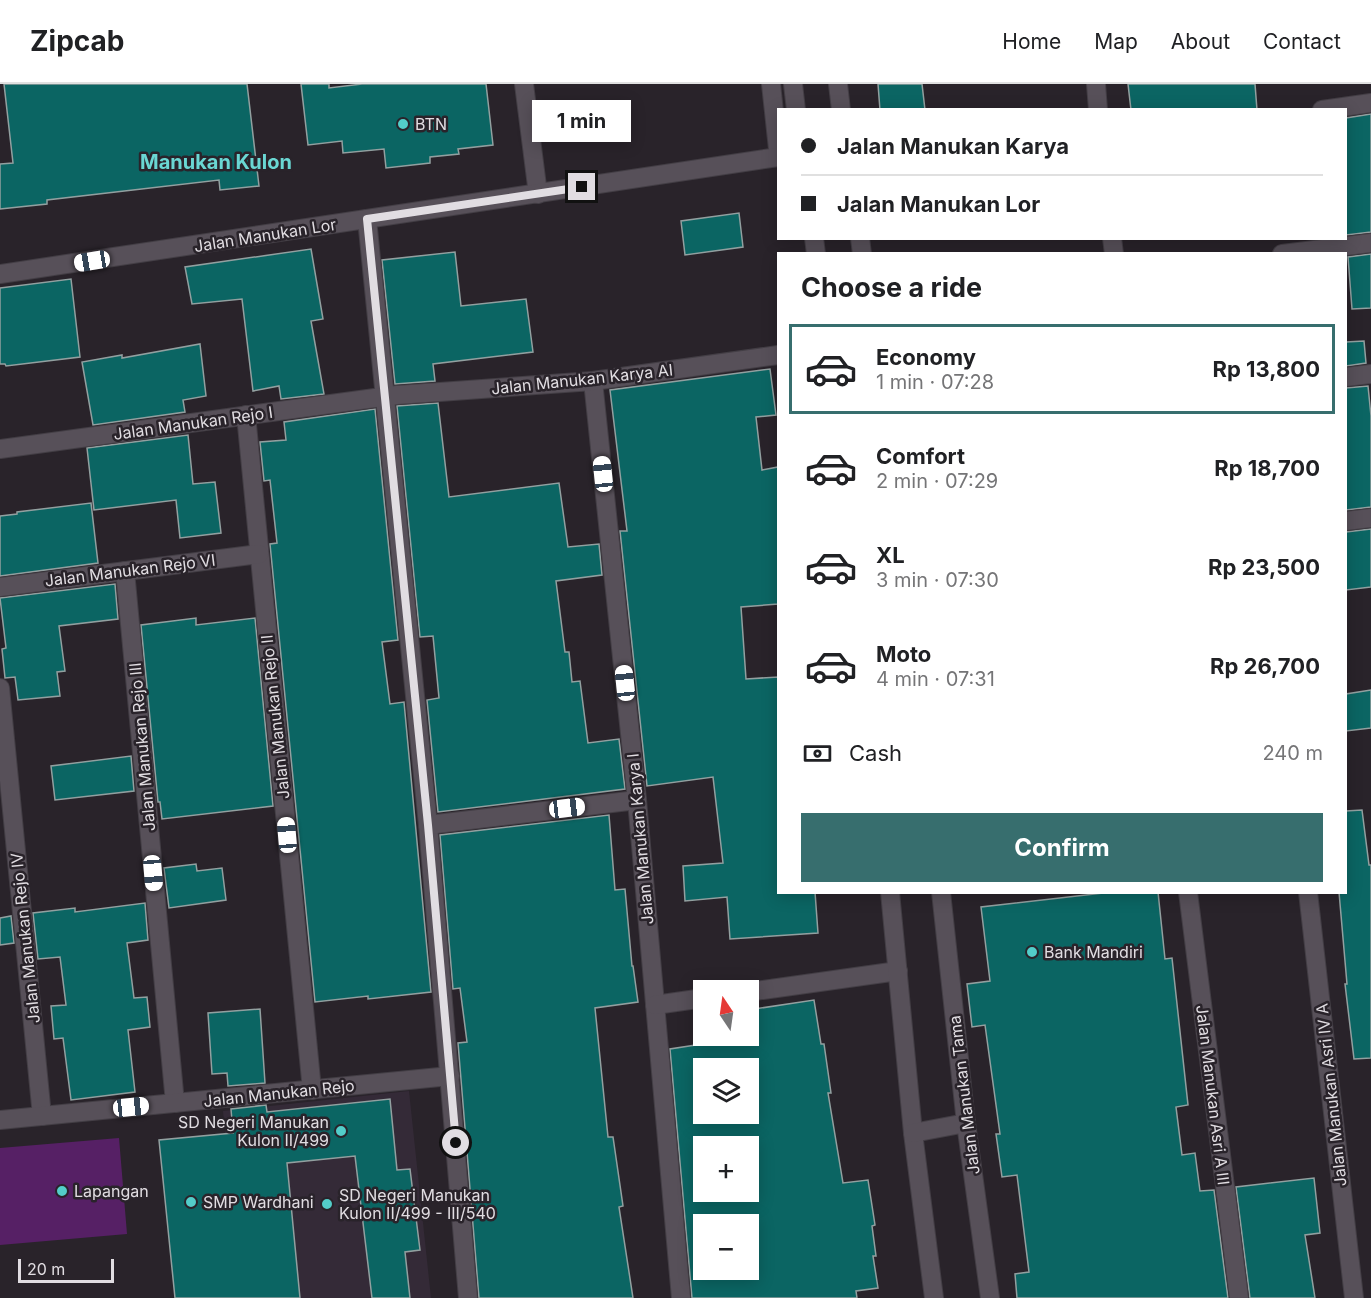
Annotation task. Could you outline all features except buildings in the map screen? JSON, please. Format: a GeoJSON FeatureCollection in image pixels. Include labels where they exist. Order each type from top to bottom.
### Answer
{"type":"FeatureCollection","features":[{"type":"Feature","properties":{"kind":"street"},"geometry":{"type":"LineString","coordinates":[[524,84],[538,194]]}},
{"type":"Feature","properties":{"kind":"street"},"geometry":{"type":"LineString","coordinates":[[771,84],[777,140]]}},
{"type":"Feature","properties":{"kind":"street"},"geometry":{"type":"LineString","coordinates":[[793,84],[796,108]]}},
{"type":"Feature","properties":{"kind":"street"},"geometry":{"type":"LineString","coordinates":[[838,84],[841,108]]}},
{"type":"Feature","properties":{"kind":"street"},"geometry":{"type":"LineString","coordinates":[[1096,84],[1098,108]]}},
{"type":"Feature","properties":{"kind":"street"},"geometry":{"type":"LineString","coordinates":[[1336,108],[1371,103]]}},
{"type":"Feature","properties":{"kind":"street","name":"Jalan Manukan Lor"},"geometry":{"type":"LineString","coordinates":[[0,274],[777,157]]}},
{"type":"Feature","properties":{"kind":"street"},"geometry":{"type":"LineString","coordinates":[[367,219],[428,825],[468,1298]]}},
{"type":"Feature","properties":{"kind":"street"},"geometry":{"type":"LineString","coordinates":[[1298,252],[1371,243]]}},
{"type":"Feature","properties":{"kind":"street","name":"Jalan Manukan Karya AI"},"geometry":{"type":"LineString","coordinates":[[386,398],[593,381],[777,355]]}},
{"type":"Feature","properties":{"kind":"street"},"geometry":{"type":"LineString","coordinates":[[1347,377],[1371,374]]}},
{"type":"Feature","properties":{"kind":"street","name":"Jalan Manukan Karya I"},"geometry":{"type":"LineString","coordinates":[[593,381],[637,800],[681,1298]]}},
{"type":"Feature","properties":{"kind":"street","name":"Jalan Manukan Rejo I"},"geometry":{"type":"LineString","coordinates":[[0,449],[386,398]]}},
{"type":"Feature","properties":{"kind":"street","name":"Jalan Manukan Rejo II"},"geometry":{"type":"LineString","coordinates":[[246,415],[312,1090]]}},
{"type":"Feature","properties":{"kind":"street"},"geometry":{"type":"LineString","coordinates":[[1347,521],[1371,518]]}},
{"type":"Feature","properties":{"kind":"street","name":"Jalan Manukan Rejo VI"},"geometry":{"type":"LineString","coordinates":[[0,587],[259,554]]}},
{"type":"Feature","properties":{"kind":"street","name":"Jalan Manukan Rejo III"},"geometry":{"type":"LineString","coordinates":[[126,571],[175,1103]]}},
{"type":"Feature","properties":{"kind":"street","name":"Jalan Manukan Rejo IV"},"geometry":{"type":"LineString","coordinates":[[0,688],[42,1116]]}},
{"type":"Feature","properties":{"kind":"street"},"geometry":{"type":"LineString","coordinates":[[428,825],[637,800]]}},
{"type":"Feature","properties":{"kind":"street"},"geometry":{"type":"LineString","coordinates":[[890,894],[913,1133],[934,1298]]}},
{"type":"Feature","properties":{"kind":"street","name":"Jalan Manukan Tama"},"geometry":{"type":"LineString","coordinates":[[941,894],[966,1123],[990,1298]]}},
{"type":"Feature","properties":{"kind":"street","name":"Jalan Manukan Asri A III"},"geometry":{"type":"LineString","coordinates":[[1188,894],[1239,1298]]}},
{"type":"Feature","properties":{"kind":"street","name":"Jalan Manukan Asri IV A"},"geometry":{"type":"LineString","coordinates":[[1308,894],[1354,1298]]}},
{"type":"Feature","properties":{"kind":"street"},"geometry":{"type":"LineString","coordinates":[[759,990],[898,971]]}},
{"type":"Feature","properties":{"kind":"street"},"geometry":{"type":"LineString","coordinates":[[655,1005],[693,1000]]}},
{"type":"Feature","properties":{"kind":"street","name":"Jalan Manukan Rejo"},"geometry":{"type":"LineString","coordinates":[[0,1120],[450,1076]]}},
{"type":"Feature","properties":{"kind":"street"},"geometry":{"type":"LineString","coordinates":[[913,1133],[966,1123]]}},
{"type":"Feature","properties":{"kind":"shaded area","name":"SD Negeri Manukan Kulon II/499 - III/540"},"geometry":{"type":"Polygon","coordinates":[[[409,1091],[431,1298],[242,1298],[223,1111],[409,1091]]]}},
{"type":"Feature","properties":{"kind":"shaded area","name":"Lapangan"},"geometry":{"type":"Polygon","coordinates":[[[119,1138],[127,1234],[0,1245],[0,1148],[119,1138]]]}},
{"type":"Feature","properties":{"kind":"place","name":"BTN"},"geometry":{"type":"Point","coordinates":[403,124]}},
{"type":"Feature","properties":{"kind":"place","name":"Bank Mandiri"},"geometry":{"type":"Point","coordinates":[1032,952]}},
{"type":"Feature","properties":{"kind":"place","name":"SD Negeri Manukan Kulon II/499"},"geometry":{"type":"Point","coordinates":[341,1131]}},
{"type":"Feature","properties":{"kind":"place","name":"Lapangan"},"geometry":{"type":"Point","coordinates":[62,1191]}},
{"type":"Feature","properties":{"kind":"place","name":"SMP Wardhani"},"geometry":{"type":"Point","coordinates":[191,1202]}},
{"type":"Feature","properties":{"kind":"place","name":"SD Negeri Manukan Kulon II/499 - III/540"},"geometry":{"type":"Point","coordinates":[327,1204]}},
{"type":"Feature","properties":{"kind":"district","name":"Manukan Kulon"},"geometry":{"type":"Point","coordinates":[216,162]}},
{"type":"Feature","properties":{"kind":"route"},"geometry":{"type":"LineString","coordinates":[[456,1143],[428,825],[367,219],[582,187]]}}]}
